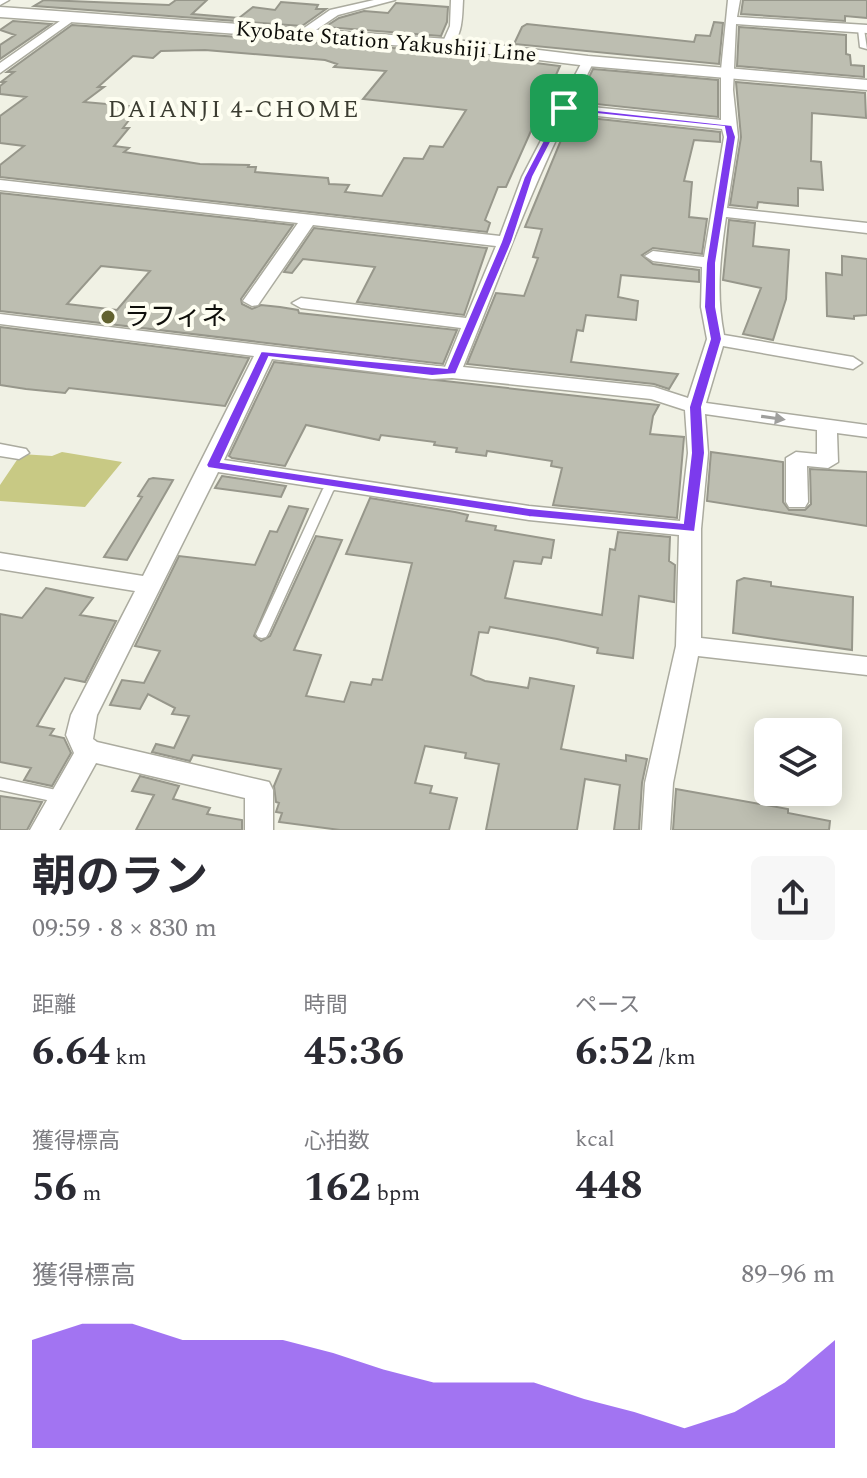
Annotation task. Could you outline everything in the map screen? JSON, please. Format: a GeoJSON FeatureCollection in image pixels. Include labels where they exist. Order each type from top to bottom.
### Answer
{"type":"FeatureCollection","features":[{"type":"Feature","properties":{"kind":"main road","name":"Kyobate Station Yakushiji Line"},"geometry":{"type":"LineString","coordinates":[[0,12],[448,44],[866,89]]}},
{"type":"Feature","properties":{"kind":"street"},"geometry":{"type":"LineString","coordinates":[[303,33],[334,12],[389,0]]}},
{"type":"Feature","properties":{"kind":"street"},"geometry":{"type":"LineString","coordinates":[[448,44],[456,26],[457,0]]}},
{"type":"Feature","properties":{"kind":"street"},"geometry":{"type":"LineString","coordinates":[[656,830],[659,783],[688,646],[690,529],[698,453],[695,407],[716,339],[710,307],[711,263],[731,137],[727,125],[728,74],[734,0]]}},
{"type":"Feature","properties":{"kind":"street"},"geometry":{"type":"LineString","coordinates":[[0,69],[74,16]]}},
{"type":"Feature","properties":{"kind":"street"},"geometry":{"type":"LineString","coordinates":[[730,20],[864,29]]}},
{"type":"Feature","properties":{"kind":"street"},"geometry":{"type":"LineString","coordinates":[[452,372],[506,242],[529,177],[588,61]]}},
{"type":"Feature","properties":{"kind":"street"},"geometry":{"type":"LineString","coordinates":[[564,108],[727,125]]}},
{"type":"Feature","properties":{"kind":"street"},"geometry":{"type":"LineString","coordinates":[[3,188],[506,242]]}},
{"type":"Feature","properties":{"kind":"street"},"geometry":{"type":"LineString","coordinates":[[719,212],[867,228]]}},
{"type":"Feature","properties":{"kind":"street"},"geometry":{"type":"LineString","coordinates":[[252,301],[309,219]]}},
{"type":"Feature","properties":{"kind":"street"},"geometry":{"type":"LineString","coordinates":[[653,256],[711,263]]}},
{"type":"Feature","properties":{"kind":"street"},"geometry":{"type":"LineString","coordinates":[[301,303],[472,324]]}},
{"type":"Feature","properties":{"kind":"street"},"geometry":{"type":"LineString","coordinates":[[0,319],[432,373],[452,372],[654,393],[695,407],[867,431]]}},
{"type":"Feature","properties":{"kind":"street"},"geometry":{"type":"LineString","coordinates":[[716,339],[853,363]]}},
{"type":"Feature","properties":{"kind":"street"},"geometry":{"type":"LineString","coordinates":[[259,830],[259,790],[89,751],[82,746],[78,734],[84,715],[148,585],[213,465],[265,353]]}},
{"type":"Feature","properties":{"kind":"street"},"geometry":{"type":"LineString","coordinates":[[797,502],[796,458],[828,462],[827,426]]}},
{"type":"Feature","properties":{"kind":"street"},"geometry":{"type":"LineString","coordinates":[[213,465],[529,513],[690,529]]}},
{"type":"Feature","properties":{"kind":"street"},"geometry":{"type":"LineString","coordinates":[[0,561],[148,585]]}},
{"type":"Feature","properties":{"kind":"street"},"geometry":{"type":"LineString","coordinates":[[688,646],[867,666]]}},
{"type":"Feature","properties":{"kind":"street"},"geometry":{"type":"LineString","coordinates":[[44,830],[89,751]]}},
{"type":"Feature","properties":{"kind":"lane"},"geometry":{"type":"LineString","coordinates":[[864,29],[863,47],[867,47]]}},
{"type":"Feature","properties":{"kind":"lane"},"geometry":{"type":"LineString","coordinates":[[262,634],[328,489],[336,483]]}},
{"type":"Feature","properties":{"kind":"lane"},"geometry":{"type":"LineString","coordinates":[[0,784],[63,797]]}},
{"type":"Feature","properties":{"kind":"green space"},"geometry":{"type":"Polygon","coordinates":[[[62,452],[122,462],[85,507],[0,501],[0,485],[21,454],[52,456],[62,452]]]}},
{"type":"Feature","properties":{"kind":"building"},"geometry":{"type":"Polygon","coordinates":[[[44,0],[169,5],[176,0],[207,0],[192,14],[239,18],[253,7],[275,10],[281,2],[318,5],[316,9],[326,9],[302,26],[34,6],[44,0]]]}},
{"type":"Feature","properties":{"kind":"building"},"geometry":{"type":"Polygon","coordinates":[[[743,0],[867,0],[867,18],[845,16],[845,21],[741,14],[743,0]]]}},
{"type":"Feature","properties":{"kind":"building"},"geometry":{"type":"Polygon","coordinates":[[[396,3],[448,7],[447,22],[441,36],[325,27],[339,18],[364,11],[388,13],[396,3]]]}},
{"type":"Feature","properties":{"kind":"building"},"geometry":{"type":"Polygon","coordinates":[[[13,21],[51,24],[0,59],[0,45],[15,35],[0,30],[13,21]]]}},
{"type":"Feature","properties":{"kind":"building"},"geometry":{"type":"Polygon","coordinates":[[[714,22],[723,23],[719,64],[514,44],[522,27],[527,24],[694,42],[696,35],[710,36],[714,22]]]}},
{"type":"Feature","properties":{"kind":"building"},"geometry":{"type":"Polygon","coordinates":[[[72,25],[448,52],[560,66],[506,187],[498,187],[485,220],[490,223],[487,232],[0,177],[0,165],[24,146],[0,143],[0,116],[26,97],[0,94],[0,86],[5,82],[1,82],[14,72],[7,72],[72,25]],[[205,50],[161,51],[153,58],[133,56],[98,87],[104,87],[84,102],[130,106],[121,115],[132,116],[123,128],[129,128],[114,146],[129,148],[124,152],[200,164],[249,165],[256,167],[255,172],[328,178],[329,184],[349,185],[345,192],[382,196],[404,158],[423,159],[430,146],[443,147],[466,110],[363,99],[386,71],[334,67],[337,64],[325,60],[205,50]]]}},
{"type":"Feature","properties":{"kind":"building"},"geometry":{"type":"Polygon","coordinates":[[[739,27],[846,35],[846,54],[850,55],[851,65],[864,66],[864,77],[737,66],[739,27]]]}},
{"type":"Feature","properties":{"kind":"building"},"geometry":{"type":"Polygon","coordinates":[[[593,69],[718,80],[718,117],[577,102],[593,69]]]}},
{"type":"Feature","properties":{"kind":"building"},"geometry":{"type":"Polygon","coordinates":[[[736,82],[865,93],[866,118],[812,113],[811,161],[821,162],[823,190],[798,188],[798,206],[758,202],[757,208],[730,205],[741,137],[736,82]]]}},
{"type":"Feature","properties":{"kind":"building"},"geometry":{"type":"Polygon","coordinates":[[[571,116],[720,132],[720,142],[694,140],[684,181],[692,182],[689,217],[707,219],[702,254],[653,248],[642,255],[653,264],[699,270],[699,282],[621,275],[618,297],[638,301],[636,320],[586,315],[583,331],[577,330],[571,362],[678,374],[669,389],[654,384],[467,364],[496,293],[524,296],[538,258],[533,257],[542,229],[525,227],[571,116]]]}},
{"type":"Feature","properties":{"kind":"building"},"geometry":{"type":"Polygon","coordinates":[[[0,193],[293,225],[241,299],[242,304],[252,309],[261,305],[298,310],[299,313],[457,330],[443,364],[0,311],[0,193]],[[101,266],[67,304],[117,310],[150,271],[101,266]]]}},
{"type":"Feature","properties":{"kind":"building"},"geometry":{"type":"Polygon","coordinates":[[[729,220],[755,223],[753,246],[789,250],[786,299],[773,340],[743,334],[761,288],[723,280],[729,220]]]}},
{"type":"Feature","properties":{"kind":"building"},"geometry":{"type":"Polygon","coordinates":[[[314,228],[487,248],[464,315],[357,302],[375,267],[303,259],[292,273],[284,272],[314,228]]]}},
{"type":"Feature","properties":{"kind":"building"},"geometry":{"type":"Polygon","coordinates":[[[842,256],[867,259],[867,315],[854,316],[854,319],[827,316],[826,273],[842,275],[842,256]]]}},
{"type":"Feature","properties":{"kind":"building"},"geometry":{"type":"Polygon","coordinates":[[[0,327],[249,358],[225,406],[69,388],[65,393],[26,389],[0,385],[0,327]]]}},
{"type":"Feature","properties":{"kind":"building"},"geometry":{"type":"Polygon","coordinates":[[[274,362],[659,405],[653,416],[650,434],[684,437],[677,518],[553,505],[562,468],[551,466],[552,461],[487,451],[486,456],[456,452],[457,448],[434,445],[435,442],[381,435],[379,440],[306,425],[285,466],[232,458],[229,456],[274,362]]]}},
{"type":"Feature","properties":{"kind":"building"},"geometry":{"type":"Polygon","coordinates":[[[711,452],[783,462],[783,502],[789,510],[805,510],[811,504],[810,469],[867,472],[867,526],[707,501],[711,452]]]}},
{"type":"Feature","properties":{"kind":"building"},"geometry":{"type":"Polygon","coordinates":[[[222,476],[286,486],[281,497],[215,488],[222,476]]]}},
{"type":"Feature","properties":{"kind":"building"},"geometry":{"type":"Polygon","coordinates":[[[149,479],[173,480],[127,560],[104,557],[142,497],[138,496],[149,479]]]}},
{"type":"Feature","properties":{"kind":"building"},"geometry":{"type":"Polygon","coordinates":[[[370,498],[455,512],[468,515],[466,521],[496,526],[495,530],[554,540],[551,558],[543,557],[541,564],[514,561],[505,598],[602,615],[610,549],[615,550],[618,532],[670,537],[669,561],[675,565],[674,602],[639,596],[633,658],[597,653],[598,648],[490,627],[488,633],[479,632],[471,675],[485,681],[528,688],[530,678],[574,686],[561,749],[626,761],[626,755],[647,759],[639,830],[614,830],[620,785],[585,779],[577,830],[486,830],[499,764],[465,758],[466,753],[425,746],[415,783],[432,786],[430,793],[457,798],[449,830],[340,830],[279,822],[282,813],[276,812],[279,803],[276,802],[274,786],[281,769],[193,755],[190,761],[152,752],[156,744],[174,748],[189,716],[172,714],[175,708],[148,694],[140,709],[110,705],[122,680],[144,683],[160,651],[135,646],[179,556],[255,565],[270,531],[277,532],[289,506],[308,509],[254,636],[261,641],[270,636],[316,536],[342,540],[294,650],[321,655],[306,696],[344,702],[351,682],[371,685],[373,679],[382,680],[412,563],[346,554],[370,498]]]}},
{"type":"Feature","properties":{"kind":"building"},"geometry":{"type":"Polygon","coordinates":[[[744,578],[771,582],[771,586],[853,597],[852,650],[733,633],[737,581],[744,578]]]}},
{"type":"Feature","properties":{"kind":"building"},"geometry":{"type":"Polygon","coordinates":[[[46,588],[93,598],[80,615],[116,621],[85,682],[65,678],[37,726],[54,729],[50,735],[64,738],[71,753],[52,786],[24,780],[31,768],[0,762],[0,614],[22,618],[46,588]]]}},
{"type":"Feature","properties":{"kind":"building"},"geometry":{"type":"Polygon","coordinates":[[[140,776],[179,786],[173,799],[210,808],[207,814],[242,820],[242,830],[136,830],[154,795],[132,791],[140,776]]]}},
{"type":"Feature","properties":{"kind":"building"},"geometry":{"type":"Polygon","coordinates":[[[676,789],[754,803],[754,806],[788,809],[788,813],[830,821],[829,830],[673,830],[676,789]]]}},
{"type":"Feature","properties":{"kind":"building"},"geometry":{"type":"Polygon","coordinates":[[[0,796],[42,802],[27,830],[0,830],[0,796]]]}},
{"type":"Feature","properties":{"kind":"place","name":"ラフィネ"},"geometry":{"type":"Point","coordinates":[108,317]}},
{"type":"Feature","properties":{"kind":"district","name":"DAIANJI 4-CHOME"},"geometry":{"type":"Point","coordinates":[234,110]}},
{"type":"Feature","properties":{"kind":"route"},"geometry":{"type":"LineString","coordinates":[[564,108],[727,125],[731,137],[711,263],[710,307],[716,339],[695,407],[698,453],[690,529],[529,513],[213,465],[265,353],[432,373],[452,372],[506,242],[529,177],[564,108]]}}]}
